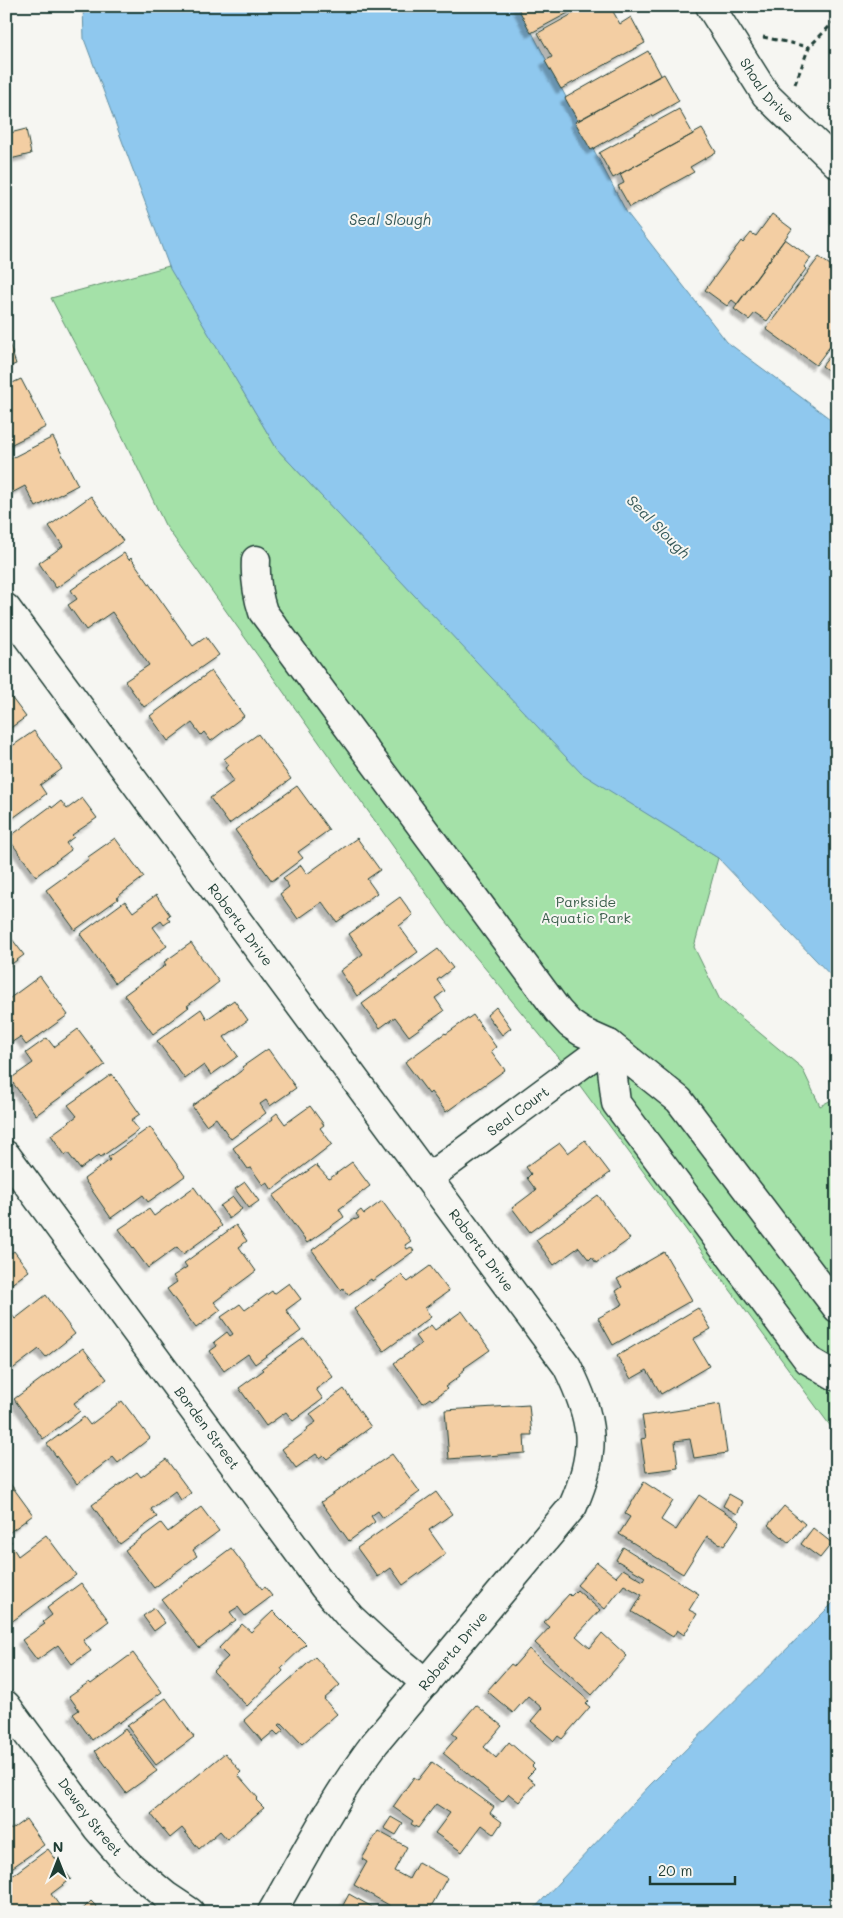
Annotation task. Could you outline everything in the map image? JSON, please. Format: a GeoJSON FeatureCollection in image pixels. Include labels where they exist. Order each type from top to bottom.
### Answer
{"type":"FeatureCollection","features":[{"type":"Feature","properties":{"kind":"street","name":"Shoal Drive"},"geometry":{"type":"LineString","coordinates":[[710,6],[766,95],[837,164]]}},
{"type":"Feature","properties":{"kind":"street"},"geometry":{"type":"LineString","coordinates":[[256,560],[255,579],[257,596],[263,612],[558,1011],[582,1032],[609,1044],[679,1100],[837,1308]]}},
{"type":"Feature","properties":{"kind":"street","name":"Roberta Drive"},"geometry":{"type":"LineString","coordinates":[[6,608],[567,1366],[581,1394],[588,1421],[590,1450],[584,1480],[573,1506],[350,1776],[328,1811],[272,1912]]}},
{"type":"Feature","properties":{"kind":"street"},"geometry":{"type":"LineString","coordinates":[[609,1044],[616,1103],[808,1360],[837,1377]]}},
{"type":"Feature","properties":{"kind":"street","name":"Seal Court"},"geometry":{"type":"LineString","coordinates":[[428,1178],[609,1044]]}},
{"type":"Feature","properties":{"kind":"street","name":"Borden Street"},"geometry":{"type":"LineString","coordinates":[[6,1155],[324,1587],[357,1624],[426,1683]]}},
{"type":"Feature","properties":{"kind":"street","name":"Dewey Street"},"geometry":{"type":"LineString","coordinates":[[6,1705],[97,1828],[129,1865],[166,1896],[190,1912]]}},
{"type":"Feature","properties":{"kind":"path"},"geometry":{"type":"LineString","coordinates":[[781,111],[789,98],[809,47],[837,19]]}},
{"type":"Feature","properties":{"kind":"path"},"geometry":{"type":"LineString","coordinates":[[760,36],[809,47]]}},
{"type":"Feature","properties":{"kind":"green space","name":"Parkside Aquatic Park"},"geometry":{"type":"Polygon","coordinates":[[[169,266],[277,449],[581,772],[718,858],[694,947],[720,1000],[802,1068],[820,1106],[837,1097],[837,1435],[564,1064],[446,921],[165,525],[117,425],[51,298],[169,266]]]}},
{"type":"Feature","properties":{"kind":"water","name":"Seal Slough"},"geometry":{"type":"Polygon","coordinates":[[[83,6],[518,6],[627,213],[727,342],[837,424],[837,982],[718,858],[581,773],[277,449],[170,269],[84,39],[83,6]]]}},
{"type":"Feature","properties":{"kind":"water"},"geometry":{"type":"Polygon","coordinates":[[[837,1599],[837,1912],[531,1912],[650,1785],[837,1599]]]}},
{"type":"Feature","properties":{"kind":"building"},"geometry":{"type":"Polygon","coordinates":[[[517,6],[581,6],[531,33],[517,6]]]}},
{"type":"Feature","properties":{"kind":"building"},"geometry":{"type":"Polygon","coordinates":[[[587,6],[610,6],[620,24],[631,17],[645,43],[561,89],[545,61],[552,57],[538,33],[587,6]]]}},
{"type":"Feature","properties":{"kind":"building"},"geometry":{"type":"Polygon","coordinates":[[[648,51],[661,75],[578,121],[565,98],[648,51]]]}},
{"type":"Feature","properties":{"kind":"building"},"geometry":{"type":"Polygon","coordinates":[[[664,74],[679,101],[591,150],[575,122],[664,74]]]}},
{"type":"Feature","properties":{"kind":"building"},"geometry":{"type":"Polygon","coordinates":[[[679,109],[693,134],[613,178],[599,153],[679,109]]]}},
{"type":"Feature","properties":{"kind":"building"},"geometry":{"type":"Polygon","coordinates":[[[26,129],[31,154],[6,160],[6,134],[26,129]]]}},
{"type":"Feature","properties":{"kind":"building"},"geometry":{"type":"Polygon","coordinates":[[[702,129],[716,152],[690,167],[694,172],[630,207],[618,186],[624,183],[620,174],[702,129]]]}},
{"type":"Feature","properties":{"kind":"building"},"geometry":{"type":"Polygon","coordinates":[[[772,214],[792,229],[737,304],[732,300],[727,306],[705,290],[741,241],[743,243],[751,233],[756,236],[772,214]]]}},
{"type":"Feature","properties":{"kind":"building"},"geometry":{"type":"Polygon","coordinates":[[[785,239],[811,258],[804,267],[806,269],[767,321],[755,313],[749,320],[734,309],[785,239]]]}},
{"type":"Feature","properties":{"kind":"building"},"geometry":{"type":"Polygon","coordinates":[[[819,257],[837,270],[837,337],[816,365],[766,329],[819,257]]]}},
{"type":"Feature","properties":{"kind":"building"},"geometry":{"type":"Polygon","coordinates":[[[6,272],[12,294],[6,295],[6,272]]]}},
{"type":"Feature","properties":{"kind":"building"},"geometry":{"type":"Polygon","coordinates":[[[6,334],[16,364],[6,368],[6,334]]]}},
{"type":"Feature","properties":{"kind":"building"},"geometry":{"type":"Polygon","coordinates":[[[837,347],[837,377],[822,366],[837,347]]]}},
{"type":"Feature","properties":{"kind":"building"},"geometry":{"type":"Polygon","coordinates":[[[21,379],[46,427],[6,447],[6,386],[21,379]]]}},
{"type":"Feature","properties":{"kind":"building"},"geometry":{"type":"Polygon","coordinates":[[[53,437],[78,485],[36,507],[25,486],[6,496],[6,461],[53,437]]]}},
{"type":"Feature","properties":{"kind":"building"},"geometry":{"type":"Polygon","coordinates":[[[91,496],[123,541],[56,588],[39,563],[63,546],[49,526],[91,496]]]}},
{"type":"Feature","properties":{"kind":"building"},"geometry":{"type":"Polygon","coordinates":[[[124,553],[129,560],[131,558],[193,646],[206,637],[219,655],[144,707],[125,681],[149,665],[112,612],[86,630],[68,605],[77,599],[71,590],[124,553]]]}},
{"type":"Feature","properties":{"kind":"building"},"geometry":{"type":"Polygon","coordinates":[[[211,671],[244,716],[211,741],[204,732],[201,735],[192,723],[168,741],[150,716],[211,671]]]}},
{"type":"Feature","properties":{"kind":"building"},"geometry":{"type":"Polygon","coordinates":[[[8,693],[26,717],[6,731],[6,695],[8,693]]]}},
{"type":"Feature","properties":{"kind":"building"},"geometry":{"type":"Polygon","coordinates":[[[34,731],[62,769],[40,785],[46,794],[6,823],[6,747],[8,749],[34,731]]]}},
{"type":"Feature","properties":{"kind":"building"},"geometry":{"type":"Polygon","coordinates":[[[258,734],[291,779],[229,824],[210,798],[234,781],[225,768],[229,765],[224,759],[258,734]]]}},
{"type":"Feature","properties":{"kind":"building"},"geometry":{"type":"Polygon","coordinates":[[[297,786],[329,830],[298,852],[303,858],[272,881],[235,830],[297,786]]]}},
{"type":"Feature","properties":{"kind":"building"},"geometry":{"type":"Polygon","coordinates":[[[82,798],[97,818],[72,835],[74,837],[66,843],[71,850],[36,876],[8,838],[51,806],[52,808],[61,801],[67,809],[82,798]]]}},
{"type":"Feature","properties":{"kind":"building"},"geometry":{"type":"Polygon","coordinates":[[[115,838],[144,877],[117,897],[118,899],[75,930],[46,890],[115,838]]]}},
{"type":"Feature","properties":{"kind":"building"},"geometry":{"type":"Polygon","coordinates":[[[357,838],[380,870],[367,879],[377,893],[337,922],[322,902],[298,919],[280,894],[289,887],[283,878],[301,865],[307,874],[357,838]]]}},
{"type":"Feature","properties":{"kind":"building"},"geometry":{"type":"Polygon","coordinates":[[[156,895],[170,915],[167,917],[170,921],[164,925],[161,921],[153,927],[167,946],[115,983],[80,934],[125,901],[133,912],[156,895]]]}},
{"type":"Feature","properties":{"kind":"building"},"geometry":{"type":"Polygon","coordinates":[[[400,897],[413,915],[399,926],[418,952],[357,996],[340,971],[363,954],[349,934],[400,897]]]}},
{"type":"Feature","properties":{"kind":"building"},"geometry":{"type":"Polygon","coordinates":[[[6,931],[24,955],[6,968],[6,931]]]}},
{"type":"Feature","properties":{"kind":"building"},"geometry":{"type":"Polygon","coordinates":[[[191,943],[219,982],[153,1034],[124,995],[166,965],[164,962],[191,943]]]}},
{"type":"Feature","properties":{"kind":"building"},"geometry":{"type":"Polygon","coordinates":[[[438,949],[453,968],[437,980],[445,991],[435,998],[444,1011],[409,1036],[395,1017],[380,1028],[362,1004],[438,949]]]}},
{"type":"Feature","properties":{"kind":"building"},"geometry":{"type":"Polygon","coordinates":[[[40,976],[68,1015],[26,1045],[20,1037],[6,1046],[6,1001],[40,976]]]}},
{"type":"Feature","properties":{"kind":"building"},"geometry":{"type":"Polygon","coordinates":[[[234,1000],[248,1020],[224,1037],[238,1056],[211,1075],[204,1065],[185,1079],[157,1041],[201,1009],[207,1019],[234,1000]]]}},
{"type":"Feature","properties":{"kind":"building"},"geometry":{"type":"Polygon","coordinates":[[[496,1007],[511,1028],[502,1035],[487,1015],[496,1007]]]}},
{"type":"Feature","properties":{"kind":"building"},"geometry":{"type":"Polygon","coordinates":[[[473,1015],[496,1047],[491,1051],[505,1070],[446,1112],[431,1092],[429,1094],[405,1062],[473,1015]]]}},
{"type":"Feature","properties":{"kind":"building"},"geometry":{"type":"Polygon","coordinates":[[[78,1029],[105,1065],[36,1115],[10,1079],[33,1063],[26,1053],[47,1038],[54,1047],[78,1029]]]}},
{"type":"Feature","properties":{"kind":"building"},"geometry":{"type":"Polygon","coordinates":[[[268,1049],[296,1088],[270,1106],[266,1100],[260,1104],[266,1113],[231,1139],[216,1118],[206,1125],[192,1106],[244,1069],[242,1067],[268,1049]]]}},
{"type":"Feature","properties":{"kind":"building"},"geometry":{"type":"Polygon","coordinates":[[[112,1074],[140,1114],[131,1120],[139,1130],[101,1157],[99,1155],[80,1169],[68,1153],[65,1155],[51,1135],[77,1116],[68,1105],[112,1074]]]}},
{"type":"Feature","properties":{"kind":"building"},"geometry":{"type":"Polygon","coordinates":[[[310,1106],[324,1125],[320,1128],[332,1144],[272,1190],[267,1182],[263,1185],[251,1168],[248,1169],[233,1148],[273,1119],[272,1117],[277,1113],[285,1124],[310,1106]]]}},
{"type":"Feature","properties":{"kind":"building"},"geometry":{"type":"Polygon","coordinates":[[[150,1127],[185,1176],[148,1202],[143,1195],[111,1218],[84,1179],[110,1160],[108,1157],[150,1127]]]}},
{"type":"Feature","properties":{"kind":"building"},"geometry":{"type":"Polygon","coordinates":[[[585,1140],[610,1173],[530,1232],[512,1208],[536,1190],[527,1178],[531,1174],[526,1167],[560,1143],[568,1153],[585,1140]]]}},
{"type":"Feature","properties":{"kind":"building"},"geometry":{"type":"Polygon","coordinates":[[[352,1162],[370,1186],[339,1209],[344,1217],[307,1243],[273,1196],[316,1165],[329,1179],[352,1162]]]}},
{"type":"Feature","properties":{"kind":"building"},"geometry":{"type":"Polygon","coordinates":[[[245,1182],[259,1201],[249,1208],[235,1189],[245,1182]]]}},
{"type":"Feature","properties":{"kind":"building"},"geometry":{"type":"Polygon","coordinates":[[[194,1187],[222,1226],[183,1254],[177,1247],[148,1268],[119,1229],[149,1209],[154,1216],[194,1187]]]}},
{"type":"Feature","properties":{"kind":"building"},"geometry":{"type":"Polygon","coordinates":[[[598,1195],[630,1239],[596,1263],[592,1257],[589,1260],[579,1247],[554,1265],[536,1240],[598,1195]]]}},
{"type":"Feature","properties":{"kind":"building"},"geometry":{"type":"Polygon","coordinates":[[[233,1197],[242,1209],[229,1219],[220,1206],[233,1197]]]}},
{"type":"Feature","properties":{"kind":"building"},"geometry":{"type":"Polygon","coordinates":[[[382,1201],[411,1241],[405,1245],[407,1249],[411,1247],[414,1251],[372,1281],[371,1279],[348,1295],[343,1288],[341,1290],[312,1250],[354,1219],[359,1218],[356,1214],[361,1210],[364,1214],[382,1201]]]}},
{"type":"Feature","properties":{"kind":"building"},"geometry":{"type":"Polygon","coordinates":[[[236,1225],[247,1241],[239,1247],[256,1271],[214,1302],[221,1310],[196,1328],[167,1289],[177,1282],[173,1276],[187,1267],[184,1263],[236,1225]]]}},
{"type":"Feature","properties":{"kind":"building"},"geometry":{"type":"Polygon","coordinates":[[[14,1251],[29,1271],[6,1288],[6,1257],[14,1251]]]}},
{"type":"Feature","properties":{"kind":"building"},"geometry":{"type":"Polygon","coordinates":[[[664,1252],[692,1300],[613,1345],[598,1318],[623,1304],[616,1291],[622,1287],[617,1279],[664,1252]]]}},
{"type":"Feature","properties":{"kind":"building"},"geometry":{"type":"Polygon","coordinates":[[[430,1266],[449,1291],[425,1308],[431,1317],[384,1351],[354,1309],[401,1275],[408,1282],[430,1266]]]}},
{"type":"Feature","properties":{"kind":"building"},"geometry":{"type":"Polygon","coordinates":[[[289,1283],[301,1299],[286,1310],[301,1331],[255,1364],[248,1354],[224,1371],[210,1351],[217,1346],[214,1342],[227,1332],[230,1336],[233,1334],[221,1317],[240,1304],[245,1310],[272,1291],[274,1294],[289,1283]]]}},
{"type":"Feature","properties":{"kind":"building"},"geometry":{"type":"Polygon","coordinates":[[[46,1295],[75,1334],[46,1357],[39,1349],[6,1374],[6,1312],[9,1311],[15,1319],[46,1295]]]}},
{"type":"Feature","properties":{"kind":"building"},"geometry":{"type":"Polygon","coordinates":[[[698,1308],[711,1329],[693,1339],[709,1366],[661,1394],[647,1370],[631,1379],[617,1356],[698,1308]]]}},
{"type":"Feature","properties":{"kind":"building"},"geometry":{"type":"Polygon","coordinates":[[[462,1311],[490,1350],[464,1368],[459,1374],[460,1376],[445,1387],[447,1389],[432,1400],[430,1398],[423,1403],[394,1363],[421,1344],[415,1336],[431,1325],[435,1330],[462,1311]]]}},
{"type":"Feature","properties":{"kind":"building"},"geometry":{"type":"Polygon","coordinates":[[[304,1338],[333,1377],[316,1389],[323,1399],[293,1421],[286,1412],[266,1426],[239,1388],[264,1370],[262,1368],[304,1338]]]}},
{"type":"Feature","properties":{"kind":"building"},"geometry":{"type":"Polygon","coordinates":[[[83,1348],[107,1379],[74,1403],[80,1411],[43,1439],[14,1399],[83,1348]]]}},
{"type":"Feature","properties":{"kind":"building"},"geometry":{"type":"Polygon","coordinates":[[[344,1389],[371,1427],[327,1459],[323,1455],[319,1458],[316,1454],[296,1468],[282,1449],[316,1422],[310,1414],[344,1389]]]}},
{"type":"Feature","properties":{"kind":"building"},"geometry":{"type":"Polygon","coordinates":[[[122,1401],[150,1438],[118,1463],[113,1457],[77,1484],[47,1444],[84,1417],[90,1425],[122,1401]]]}},
{"type":"Feature","properties":{"kind":"building"},"geometry":{"type":"Polygon","coordinates":[[[720,1404],[727,1453],[694,1458],[690,1439],[675,1441],[678,1468],[646,1472],[641,1439],[646,1438],[642,1416],[720,1404]]]}},
{"type":"Feature","properties":{"kind":"building"},"geometry":{"type":"Polygon","coordinates":[[[529,1405],[532,1435],[524,1435],[525,1453],[449,1459],[445,1410],[529,1405]]]}},
{"type":"Feature","properties":{"kind":"building"},"geometry":{"type":"Polygon","coordinates":[[[392,1454],[420,1492],[383,1518],[378,1511],[371,1516],[375,1522],[349,1541],[321,1502],[392,1454]]]}},
{"type":"Feature","properties":{"kind":"building"},"geometry":{"type":"Polygon","coordinates":[[[166,1459],[191,1493],[181,1500],[175,1491],[151,1509],[157,1517],[120,1544],[92,1505],[137,1472],[141,1477],[166,1459]]]}},
{"type":"Feature","properties":{"kind":"building"},"geometry":{"type":"Polygon","coordinates":[[[6,1478],[33,1515],[6,1535],[6,1478]]]}},
{"type":"Feature","properties":{"kind":"building"},"geometry":{"type":"Polygon","coordinates":[[[644,1482],[673,1501],[661,1520],[676,1530],[699,1495],[740,1522],[724,1546],[707,1536],[683,1574],[619,1534],[630,1517],[625,1514],[644,1482]]]}},
{"type":"Feature","properties":{"kind":"building"},"geometry":{"type":"Polygon","coordinates":[[[436,1492],[452,1514],[429,1530],[446,1554],[403,1585],[391,1568],[378,1577],[357,1548],[436,1492]]]}},
{"type":"Feature","properties":{"kind":"building"},"geometry":{"type":"Polygon","coordinates":[[[729,1494],[743,1502],[737,1514],[723,1506],[729,1494]]]}},
{"type":"Feature","properties":{"kind":"building"},"geometry":{"type":"Polygon","coordinates":[[[784,1506],[805,1524],[789,1543],[768,1525],[784,1506]]]}},
{"type":"Feature","properties":{"kind":"building"},"geometry":{"type":"Polygon","coordinates":[[[201,1507],[219,1531],[193,1550],[197,1556],[154,1588],[125,1550],[161,1523],[168,1532],[201,1507]]]}},
{"type":"Feature","properties":{"kind":"building"},"geometry":{"type":"Polygon","coordinates":[[[813,1528],[832,1543],[820,1558],[801,1544],[813,1528]]]}},
{"type":"Feature","properties":{"kind":"building"},"geometry":{"type":"Polygon","coordinates":[[[6,1535],[12,1542],[6,1546],[6,1535]]]}},
{"type":"Feature","properties":{"kind":"building"},"geometry":{"type":"Polygon","coordinates":[[[46,1535],[76,1575],[7,1625],[6,1553],[13,1548],[18,1556],[46,1535]]]}},
{"type":"Feature","properties":{"kind":"building"},"geometry":{"type":"Polygon","coordinates":[[[623,1547],[699,1594],[689,1610],[697,1614],[684,1635],[677,1630],[673,1637],[632,1612],[642,1595],[624,1585],[605,1609],[577,1585],[597,1562],[616,1577],[623,1569],[643,1581],[645,1577],[616,1560],[623,1547]]]}},
{"type":"Feature","properties":{"kind":"building"},"geometry":{"type":"Polygon","coordinates":[[[231,1548],[262,1589],[265,1587],[272,1596],[245,1616],[238,1607],[230,1612],[236,1620],[199,1648],[162,1600],[231,1548]]]}},
{"type":"Feature","properties":{"kind":"building"},"geometry":{"type":"Polygon","coordinates":[[[81,1583],[109,1621],[83,1640],[91,1651],[72,1664],[58,1645],[37,1660],[22,1640],[45,1624],[43,1622],[52,1615],[47,1608],[81,1583]]]}},
{"type":"Feature","properties":{"kind":"building"},"geometry":{"type":"Polygon","coordinates":[[[577,1590],[600,1610],[576,1636],[590,1648],[602,1633],[627,1656],[592,1695],[535,1643],[550,1627],[544,1622],[569,1594],[571,1596],[577,1590]]]}},
{"type":"Feature","properties":{"kind":"building"},"geometry":{"type":"Polygon","coordinates":[[[154,1608],[165,1623],[154,1631],[143,1616],[154,1608]]]}},
{"type":"Feature","properties":{"kind":"building"},"geometry":{"type":"Polygon","coordinates":[[[273,1611],[306,1644],[281,1668],[283,1671],[247,1706],[213,1671],[228,1657],[219,1648],[242,1624],[251,1632],[273,1611]]]}},
{"type":"Feature","properties":{"kind":"building"},"geometry":{"type":"Polygon","coordinates":[[[529,1649],[589,1701],[586,1704],[590,1707],[562,1739],[558,1736],[554,1741],[531,1721],[542,1708],[528,1696],[513,1713],[487,1691],[511,1664],[514,1666],[529,1649]]]}},
{"type":"Feature","properties":{"kind":"building"},"geometry":{"type":"Polygon","coordinates":[[[133,1653],[162,1692],[92,1740],[73,1714],[79,1710],[69,1696],[89,1682],[91,1684],[133,1653]]]}},
{"type":"Feature","properties":{"kind":"building"},"geometry":{"type":"Polygon","coordinates":[[[315,1657],[340,1685],[324,1699],[337,1714],[302,1744],[282,1723],[279,1725],[284,1730],[278,1735],[274,1731],[262,1741],[244,1720],[315,1657]]]}},
{"type":"Feature","properties":{"kind":"building"},"geometry":{"type":"Polygon","coordinates":[[[166,1698],[194,1737],[156,1765],[127,1726],[166,1698]]]}},
{"type":"Feature","properties":{"kind":"building"},"geometry":{"type":"Polygon","coordinates":[[[476,1705],[502,1726],[484,1747],[496,1758],[509,1742],[534,1764],[532,1766],[535,1769],[527,1777],[535,1783],[519,1802],[509,1794],[502,1802],[443,1753],[457,1737],[452,1733],[476,1705]]]}},
{"type":"Feature","properties":{"kind":"building"},"geometry":{"type":"Polygon","coordinates":[[[125,1729],[157,1771],[126,1793],[95,1751],[125,1729]]]}},
{"type":"Feature","properties":{"kind":"building"},"geometry":{"type":"Polygon","coordinates":[[[225,1753],[241,1772],[238,1775],[264,1808],[227,1839],[220,1831],[199,1849],[182,1828],[170,1838],[151,1814],[225,1753]]]}},
{"type":"Feature","properties":{"kind":"building"},"geometry":{"type":"Polygon","coordinates":[[[432,1762],[494,1807],[490,1813],[502,1822],[494,1834],[482,1825],[462,1852],[435,1833],[450,1813],[436,1804],[418,1828],[411,1824],[413,1821],[393,1807],[414,1777],[418,1780],[432,1762]]]}},
{"type":"Feature","properties":{"kind":"building"},"geometry":{"type":"Polygon","coordinates":[[[391,1817],[403,1824],[396,1835],[384,1828],[391,1817]]]}},
{"type":"Feature","properties":{"kind":"building"},"geometry":{"type":"Polygon","coordinates":[[[26,1819],[44,1845],[6,1872],[6,1823],[11,1830],[26,1819]]]}},
{"type":"Feature","properties":{"kind":"building"},"geometry":{"type":"Polygon","coordinates":[[[378,1831],[407,1847],[394,1871],[409,1879],[418,1862],[447,1878],[428,1912],[401,1912],[354,1885],[367,1862],[362,1859],[378,1831]]]}},
{"type":"Feature","properties":{"kind":"building"},"geometry":{"type":"Polygon","coordinates":[[[48,1849],[71,1879],[51,1894],[62,1909],[59,1912],[6,1912],[6,1880],[48,1849]]]}},
{"type":"Feature","properties":{"kind":"building"},"geometry":{"type":"Polygon","coordinates":[[[349,1894],[381,1912],[334,1912],[335,1909],[340,1911],[349,1894]]]}},
{"type":"Feature","properties":{"kind":"building"},"geometry":{"type":"Polygon","coordinates":[[[91,1901],[102,1912],[80,1912],[91,1901]]]}}]}
